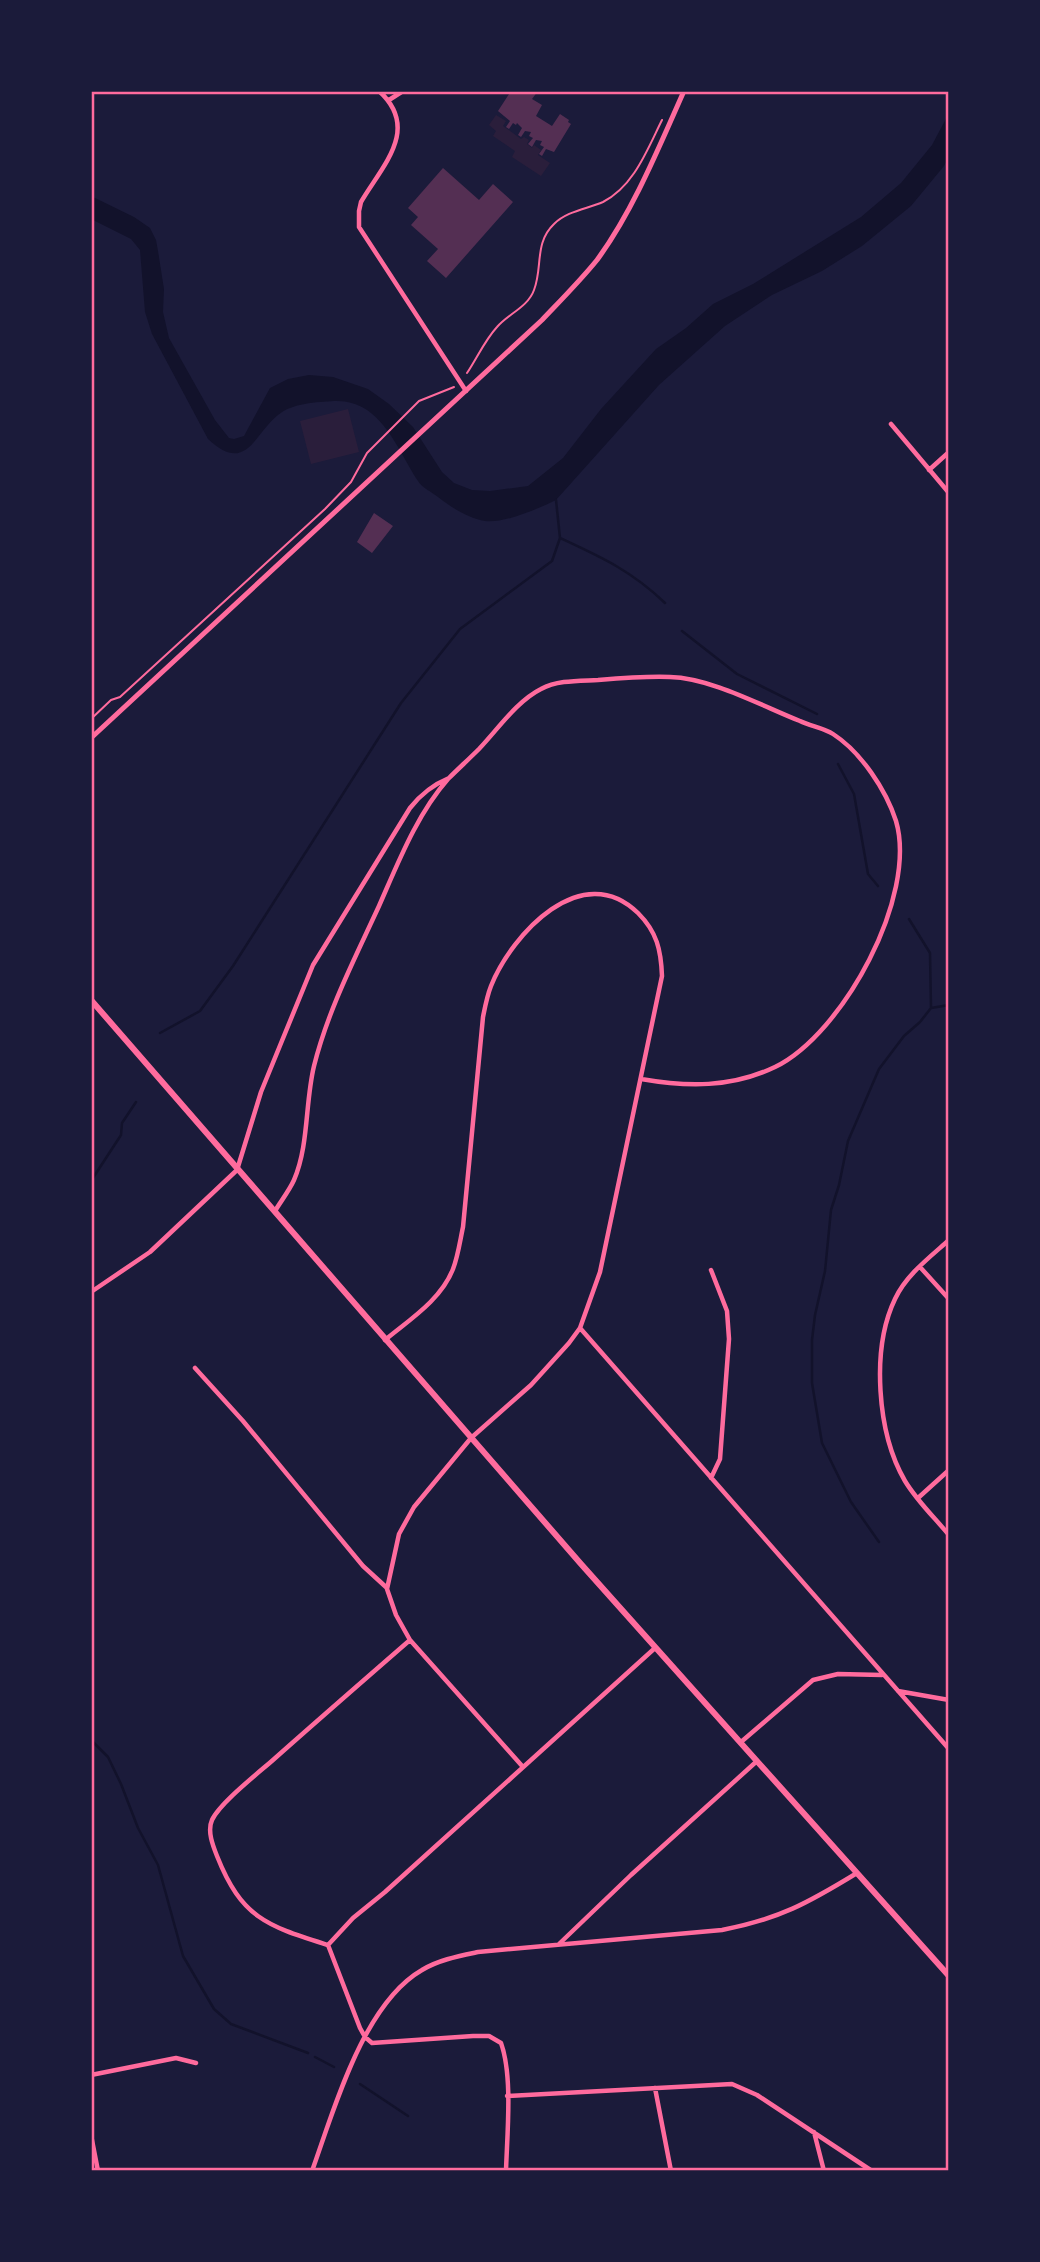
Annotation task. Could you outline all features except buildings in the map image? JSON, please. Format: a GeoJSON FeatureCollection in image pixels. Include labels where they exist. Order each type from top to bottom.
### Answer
{"type":"FeatureCollection","features":[{"type":"Feature","properties":{"kind":"main road"},"geometry":{"type":"LineString","coordinates":[[91,1000],[655,1648],[949,1976]]}},
{"type":"Feature","properties":{"kind":"street"},"geometry":{"type":"LineString","coordinates":[[379,91],[389,100],[397,118],[397,139],[393,153],[361,202],[359,227],[466,391]]}},
{"type":"Feature","properties":{"kind":"street"},"geometry":{"type":"LineString","coordinates":[[389,100],[403,91]]}},
{"type":"Feature","properties":{"kind":"street"},"geometry":{"type":"LineString","coordinates":[[91,738],[542,320],[597,259],[628,208],[684,91]]}},
{"type":"Feature","properties":{"kind":"street"},"geometry":{"type":"LineString","coordinates":[[891,424],[949,493]]}},
{"type":"Feature","properties":{"kind":"street"},"geometry":{"type":"LineString","coordinates":[[929,470],[949,452]]}},
{"type":"Feature","properties":{"kind":"street"},"geometry":{"type":"LineString","coordinates":[[275,1211],[293,1182],[299,1162],[314,1065],[339,992],[399,862],[429,807],[450,778],[521,704],[543,688],[568,682],[673,676],[718,688],[834,735],[858,758],[884,793],[900,840],[899,872],[892,903],[872,953],[843,1003],[799,1050],[780,1064],[745,1078],[695,1086],[640,1079]]}},
{"type":"Feature","properties":{"kind":"street"},"geometry":{"type":"LineString","coordinates":[[91,1292],[150,1252],[237,1170],[261,1092],[313,965],[410,808],[435,784],[450,778]]}},
{"type":"Feature","properties":{"kind":"street"},"geometry":{"type":"LineString","coordinates":[[385,1340],[431,1301],[444,1286],[456,1258],[463,1227],[484,1017],[490,987],[516,944],[538,920],[568,899],[592,894],[616,899],[631,906],[657,937],[662,976],[600,1272],[580,1328],[549,1366],[471,1438],[414,1507],[402,1526],[395,1546],[387,1589]]}},
{"type":"Feature","properties":{"kind":"street"},"geometry":{"type":"LineString","coordinates":[[949,1240],[906,1282],[895,1299],[885,1331],[881,1373],[884,1417],[901,1473],[949,1535]]}},
{"type":"Feature","properties":{"kind":"street"},"geometry":{"type":"LineString","coordinates":[[920,1267],[949,1299]]}},
{"type":"Feature","properties":{"kind":"street"},"geometry":{"type":"LineString","coordinates":[[711,1270],[727,1311],[729,1339],[720,1459],[711,1478]]}},
{"type":"Feature","properties":{"kind":"street"},"geometry":{"type":"LineString","coordinates":[[580,1328],[949,1749]]}},
{"type":"Feature","properties":{"kind":"street"},"geometry":{"type":"LineString","coordinates":[[195,1368],[363,1566],[387,1589],[396,1615],[410,1640],[523,1768]]}},
{"type":"Feature","properties":{"kind":"street"},"geometry":{"type":"LineString","coordinates":[[918,1498],[949,1470]]}},
{"type":"Feature","properties":{"kind":"street"},"geometry":{"type":"LineString","coordinates":[[410,1640],[249,1781],[213,1818],[211,1824],[214,1849],[233,1890],[250,1910],[269,1924],[328,1945],[365,2037],[372,2043],[473,2036],[496,2039],[503,2050],[507,2096],[506,2171]]}},
{"type":"Feature","properties":{"kind":"street"},"geometry":{"type":"LineString","coordinates":[[328,1945],[353,1918],[655,1648]]}},
{"type":"Feature","properties":{"kind":"street"},"geometry":{"type":"LineString","coordinates":[[740,1743],[813,1680],[838,1674],[882,1675]]}},
{"type":"Feature","properties":{"kind":"street"},"geometry":{"type":"LineString","coordinates":[[897,1691],[949,1700]]}},
{"type":"Feature","properties":{"kind":"street"},"geometry":{"type":"LineString","coordinates":[[558,1945],[757,1761]]}},
{"type":"Feature","properties":{"kind":"street"},"geometry":{"type":"LineString","coordinates":[[312,2171],[365,2037],[388,1999],[425,1968],[478,1952],[722,1930],[758,1923],[806,1903],[857,1873]]}},
{"type":"Feature","properties":{"kind":"street"},"geometry":{"type":"LineString","coordinates":[[91,2075],[176,2058],[196,2063]]}},
{"type":"Feature","properties":{"kind":"street"},"geometry":{"type":"LineString","coordinates":[[507,2096],[723,2083],[741,2087],[757,2095],[872,2171]]}},
{"type":"Feature","properties":{"kind":"street"},"geometry":{"type":"LineString","coordinates":[[655,2088],[671,2171]]}},
{"type":"Feature","properties":{"kind":"street"},"geometry":{"type":"LineString","coordinates":[[814,2132],[824,2171]]}},
{"type":"Feature","properties":{"kind":"street"},"geometry":{"type":"LineString","coordinates":[[91,2135],[99,2171]]}},
{"type":"Feature","properties":{"kind":"path"},"geometry":{"type":"LineString","coordinates":[[467,373],[498,326],[531,297],[536,288],[539,248],[545,235],[555,223],[566,216],[602,202],[620,191],[632,177],[667,111]]}},
{"type":"Feature","properties":{"kind":"path"},"geometry":{"type":"LineString","coordinates":[[91,719],[111,700],[120,697],[326,509],[351,482],[367,453],[419,401],[454,387]]}},
{"type":"Feature","properties":{"kind":"shaded area"},"geometry":{"type":"Polygon","coordinates":[[[949,113],[949,156],[911,206],[862,246],[822,271],[772,295],[725,326],[659,385],[556,500],[521,515],[493,521],[479,520],[460,512],[422,486],[386,428],[364,408],[350,403],[320,402],[290,408],[278,415],[248,448],[232,453],[221,449],[208,439],[152,334],[145,312],[140,250],[131,239],[91,219],[91,196],[150,228],[158,251],[164,289],[163,312],[169,338],[215,420],[229,438],[244,436],[270,388],[288,379],[309,375],[333,377],[368,389],[389,404],[413,427],[442,472],[454,483],[472,490],[490,491],[528,486],[563,458],[601,409],[656,349],[686,328],[713,304],[753,284],[861,217],[901,183],[932,145],[949,113]]]}},
{"type":"Feature","properties":{"kind":"shaded area"},"geometry":{"type":"Polygon","coordinates":[[[496,115],[506,121],[503,126],[521,139],[524,137],[529,140],[527,144],[532,148],[534,145],[541,150],[538,155],[550,163],[541,176],[512,157],[515,151],[493,136],[496,131],[489,125],[496,115]]]}},
{"type":"Feature","properties":{"kind":"shaded area"},"geometry":{"type":"Polygon","coordinates":[[[348,409],[359,452],[311,464],[300,421],[348,409]]]}},
{"type":"Feature","properties":{"kind":"waterway"},"geometry":{"type":"LineString","coordinates":[[160,1033],[200,1011],[233,966],[401,703],[460,629],[552,561],[560,538],[556,500]]}},
{"type":"Feature","properties":{"kind":"waterway"},"geometry":{"type":"LineString","coordinates":[[560,538],[628,573],[665,603]]}},
{"type":"Feature","properties":{"kind":"waterway"},"geometry":{"type":"LineString","coordinates":[[682,631],[737,674],[817,714]]}},
{"type":"Feature","properties":{"kind":"waterway"},"geometry":{"type":"LineString","coordinates":[[838,764],[854,794],[868,874],[878,886]]}},
{"type":"Feature","properties":{"kind":"waterway"},"geometry":{"type":"LineString","coordinates":[[879,1542],[851,1502],[822,1443],[812,1383],[812,1340],[825,1271],[831,1210],[848,1141],[879,1069],[904,1036],[931,1008],[930,953],[909,919]]}},
{"type":"Feature","properties":{"kind":"waterway"},"geometry":{"type":"LineString","coordinates":[[931,1008],[949,1005]]}},
{"type":"Feature","properties":{"kind":"waterway"},"geometry":{"type":"LineString","coordinates":[[91,1181],[121,1135],[122,1123],[136,1102]]}},
{"type":"Feature","properties":{"kind":"waterway"},"geometry":{"type":"LineString","coordinates":[[91,1740],[108,1757],[121,1784],[138,1828],[158,1865],[183,1956],[214,2009],[231,2024],[308,2053]]}},
{"type":"Feature","properties":{"kind":"waterway"},"geometry":{"type":"LineString","coordinates":[[315,2057],[334,2067]]}},
{"type":"Feature","properties":{"kind":"waterway"},"geometry":{"type":"LineString","coordinates":[[360,2084],[408,2116]]}}]}
